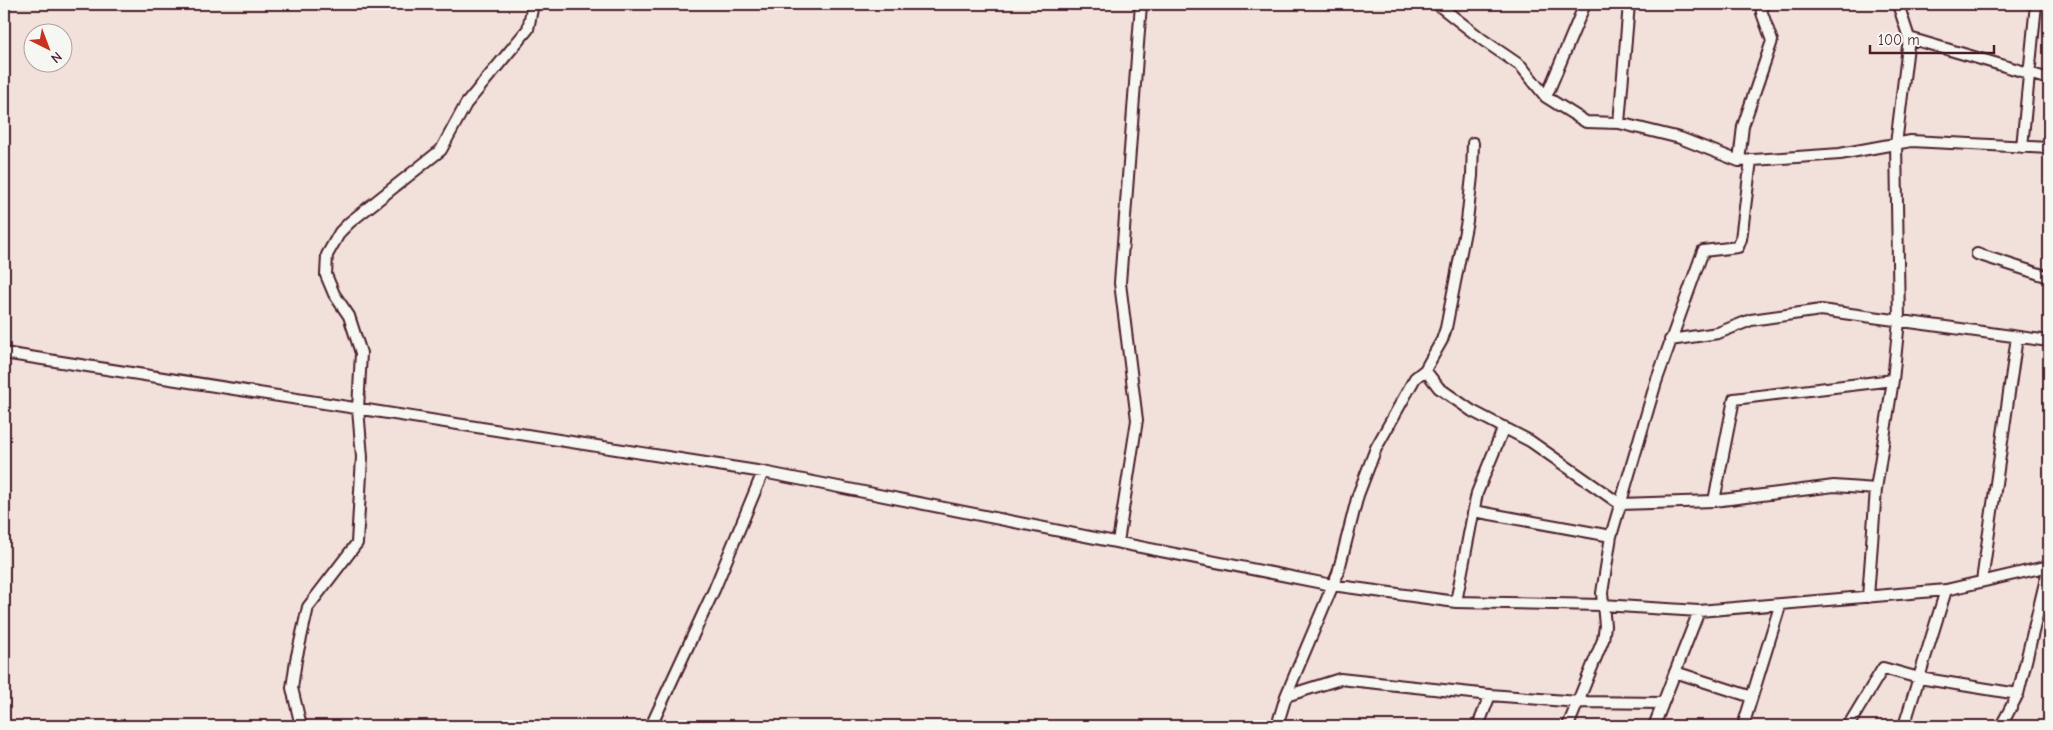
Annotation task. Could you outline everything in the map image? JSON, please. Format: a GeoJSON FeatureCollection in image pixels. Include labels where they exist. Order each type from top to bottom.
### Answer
{"type":"FeatureCollection","features":[{"type":"Feature","properties":{"kind":"street"},"geometry":{"type":"LineString","coordinates":[[301,726],[292,688],[308,606],[357,543],[362,457],[358,409],[361,353],[349,316],[334,294],[326,275],[327,255],[340,232],[350,222],[441,150],[466,104],[528,29],[533,4]]}},
{"type":"Feature","properties":{"kind":"street"},"geometry":{"type":"LineString","coordinates":[[1118,542],[1136,420],[1120,283],[1141,4]]}},
{"type":"Feature","properties":{"kind":"street"},"geometry":{"type":"LineString","coordinates":[[1436,4],[1521,66],[1546,97],[1586,122],[1619,123],[1680,138],[1739,161],[1840,154],[1911,141],[2049,148]]}},
{"type":"Feature","properties":{"kind":"street"},"geometry":{"type":"LineString","coordinates":[[1546,97],[1585,4]]}},
{"type":"Feature","properties":{"kind":"street"},"geometry":{"type":"LineString","coordinates":[[1619,123],[1629,4]]}},
{"type":"Feature","properties":{"kind":"street"},"geometry":{"type":"LineString","coordinates":[[1739,161],[1743,126],[1772,41],[1762,13],[1761,4]]}},
{"type":"Feature","properties":{"kind":"street"},"geometry":{"type":"LineString","coordinates":[[1868,597],[1876,488],[1893,380],[1899,321],[1896,144],[1909,38],[1898,4]]}},
{"type":"Feature","properties":{"kind":"street"},"geometry":{"type":"LineString","coordinates":[[2022,147],[2036,4]]}},
{"type":"Feature","properties":{"kind":"street"},"geometry":{"type":"LineString","coordinates":[[1909,38],[2049,79]]}},
{"type":"Feature","properties":{"kind":"street"},"geometry":{"type":"LineString","coordinates":[[1277,726],[1286,696],[1338,573],[1358,495],[1376,448],[1415,378],[1424,370],[1442,340],[1467,221],[1472,176],[1473,143]]}},
{"type":"Feature","properties":{"kind":"street"},"geometry":{"type":"LineString","coordinates":[[1568,726],[1603,640],[1605,626],[1602,593],[1611,536],[1656,382],[1703,252],[1738,247],[1741,238],[1751,160]]}},
{"type":"Feature","properties":{"kind":"street"},"geometry":{"type":"LineString","coordinates":[[1977,254],[2049,277]]}},
{"type":"Feature","properties":{"kind":"street"},"geometry":{"type":"LineString","coordinates":[[1670,340],[1718,332],[1751,320],[1821,310],[2049,341]]}},
{"type":"Feature","properties":{"kind":"street"},"geometry":{"type":"LineString","coordinates":[[1982,581],[2017,337]]}},
{"type":"Feature","properties":{"kind":"street"},"geometry":{"type":"LineString","coordinates":[[4,353],[763,472],[1332,585],[1456,602],[1602,605],[1699,611],[1780,606],[1946,590],[2049,566],[2018,694],[2001,726]]}},
{"type":"Feature","properties":{"kind":"street"},"geometry":{"type":"LineString","coordinates":[[1424,370],[1439,388],[1472,411],[1530,441],[1620,504],[1714,501],[1834,486],[1876,488]]}},
{"type":"Feature","properties":{"kind":"street"},"geometry":{"type":"LineString","coordinates":[[1714,501],[1734,399],[1893,380]]}},
{"type":"Feature","properties":{"kind":"street"},"geometry":{"type":"LineString","coordinates":[[1456,602],[1477,493],[1504,427]]}},
{"type":"Feature","properties":{"kind":"street"},"geometry":{"type":"LineString","coordinates":[[651,726],[714,590],[763,472]]}},
{"type":"Feature","properties":{"kind":"street"},"geometry":{"type":"LineString","coordinates":[[1474,511],[1611,536]]}},
{"type":"Feature","properties":{"kind":"street"},"geometry":{"type":"LineString","coordinates":[[1904,726],[1946,590]]}},
{"type":"Feature","properties":{"kind":"street"},"geometry":{"type":"LineString","coordinates":[[1743,726],[1780,606]]}},
{"type":"Feature","properties":{"kind":"street"},"geometry":{"type":"LineString","coordinates":[[1654,726],[1699,611]]}},
{"type":"Feature","properties":{"kind":"street"},"geometry":{"type":"LineString","coordinates":[[1848,726],[1883,668],[1919,678],[2018,694]]}},
{"type":"Feature","properties":{"kind":"street"},"geometry":{"type":"LineString","coordinates":[[1675,672],[1752,697]]}},
{"type":"Feature","properties":{"kind":"street"},"geometry":{"type":"LineString","coordinates":[[1286,696],[1340,679],[1578,702],[1663,703]]}},
{"type":"Feature","properties":{"kind":"street"},"geometry":{"type":"LineString","coordinates":[[1478,726],[1490,695]]}}]}
